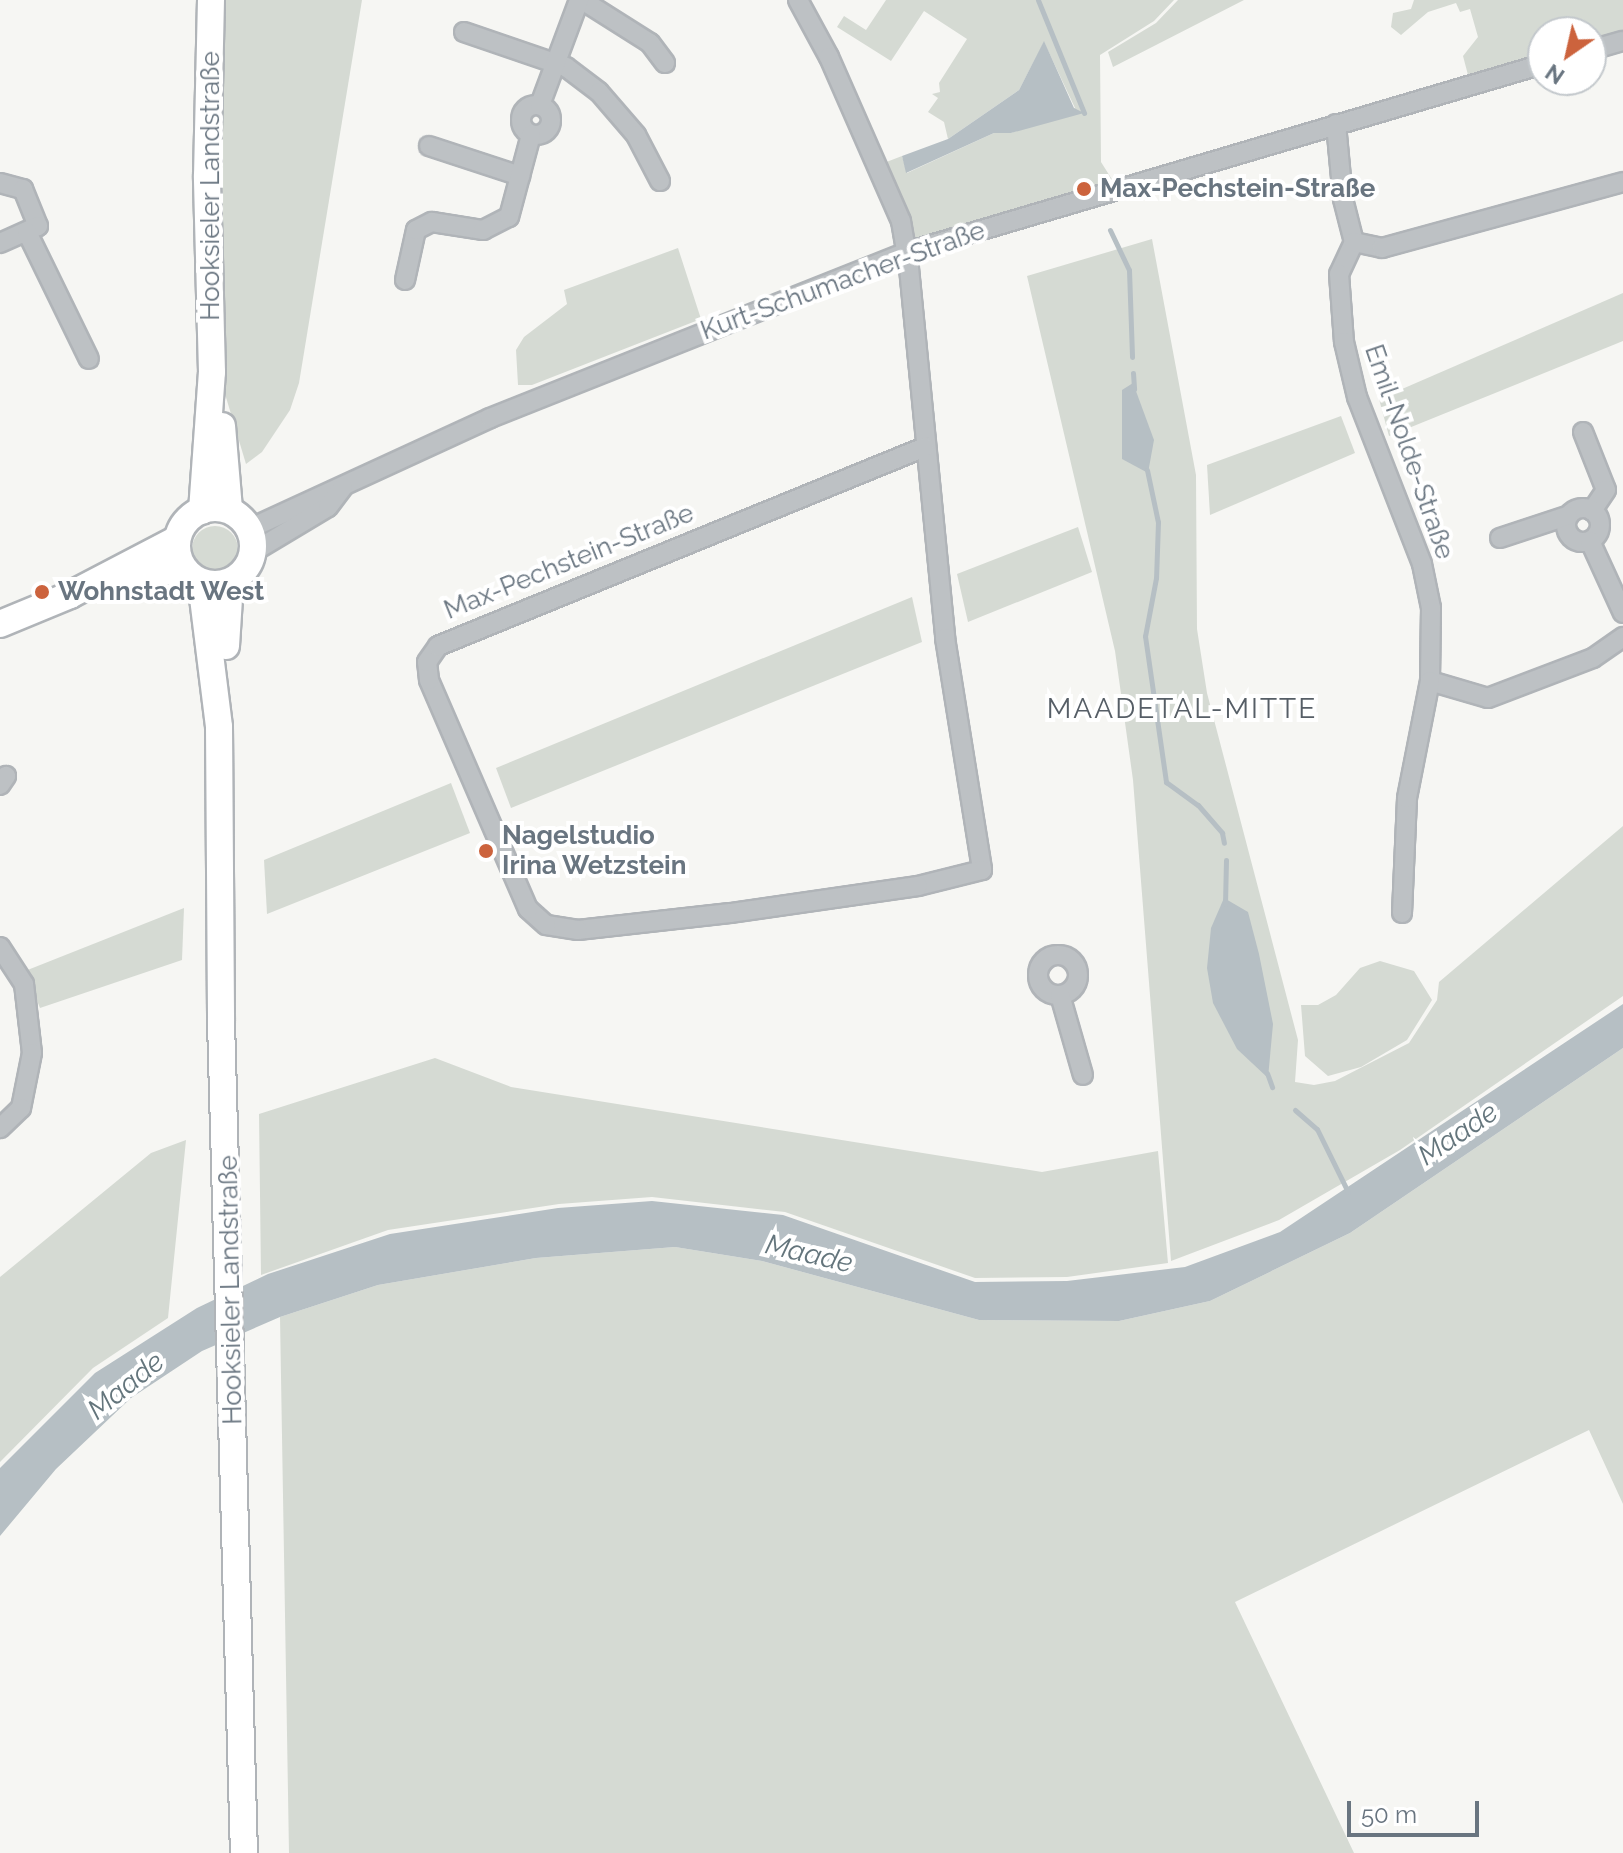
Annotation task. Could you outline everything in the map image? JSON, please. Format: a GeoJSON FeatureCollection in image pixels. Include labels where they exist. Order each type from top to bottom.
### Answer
{"type":"FeatureCollection","features":[{"type":"Feature","properties":{"kind":"main road","name":"Hooksieler Landstraße"},"geometry":{"type":"LineString","coordinates":[[202,511],[212,372],[207,176],[211,0]]}},
{"type":"Feature","properties":{"kind":"main road","name":"Hooksieler Landstraße"},"geometry":{"type":"LineString","coordinates":[[212,372],[221,413],[229,510]]}},
{"type":"Feature","properties":{"kind":"main road"},"geometry":{"type":"LineString","coordinates":[[70,595],[96,593],[159,572],[193,577],[230,582],[247,568],[251,541],[229,510],[202,511],[187,522],[177,539],[177,553],[193,577]]}},
{"type":"Feature","properties":{"kind":"main road"},"geometry":{"type":"LineString","coordinates":[[0,624],[70,595],[177,539]]}},
{"type":"Feature","properties":{"kind":"main road","name":"Hooksieler Landstraße"},"geometry":{"type":"LineString","coordinates":[[193,577],[219,727],[221,1021],[231,1246],[244,1853]]}},
{"type":"Feature","properties":{"kind":"main road","name":"Hooksieler Landstraße"},"geometry":{"type":"LineString","coordinates":[[219,727],[227,686],[230,582]]}},
{"type":"Feature","properties":{"kind":"street"},"geometry":{"type":"LineString","coordinates":[[405,280],[416,230],[432,222],[483,230],[509,217],[531,135],[521,125],[521,116],[531,105],[540,105],[581,0],[650,43],[665,63]]}},
{"type":"Feature","properties":{"kind":"street","name":"Max-Pechstein-Straße"},"geometry":{"type":"LineString","coordinates":[[798,0],[864,133],[901,221],[907,252],[945,638],[982,870],[918,886],[730,913],[578,930],[546,925],[528,909],[429,680],[427,662],[438,646],[925,447]]}},
{"type":"Feature","properties":{"kind":"street"},"geometry":{"type":"LineString","coordinates":[[464,32],[556,62],[599,92],[636,135],[660,181]]}},
{"type":"Feature","properties":{"kind":"street","name":"Kurt-Schumacher-Straße"},"geometry":{"type":"LineString","coordinates":[[251,541],[328,507],[343,487],[490,418],[907,252],[1527,69]]}},
{"type":"Feature","properties":{"kind":"street"},"geometry":{"type":"LineString","coordinates":[[1336,124],[1343,199],[1354,242],[1382,248],[1623,182]]}},
{"type":"Feature","properties":{"kind":"street"},"geometry":{"type":"LineString","coordinates":[[429,146],[520,176]]}},
{"type":"Feature","properties":{"kind":"street"},"geometry":{"type":"LineString","coordinates":[[0,183],[23,189],[38,226],[0,243]]}},
{"type":"Feature","properties":{"kind":"street"},"geometry":{"type":"LineString","coordinates":[[27,232],[89,359]]}},
{"type":"Feature","properties":{"kind":"street","name":"Emil-Nolde-Straße"},"geometry":{"type":"LineString","coordinates":[[1354,242],[1339,274],[1344,342],[1357,397],[1422,564],[1431,608],[1430,681],[1407,798],[1402,913]]}},
{"type":"Feature","properties":{"kind":"street"},"geometry":{"type":"LineString","coordinates":[[1583,432],[1606,490],[1592,511]]}},
{"type":"Feature","properties":{"kind":"street"},"geometry":{"type":"LineString","coordinates":[[1500,538],[1567,516],[1582,507],[1592,511],[1600,523],[1590,541]]}},
{"type":"Feature","properties":{"kind":"street"},"geometry":{"type":"LineString","coordinates":[[1567,516],[1566,527],[1572,538],[1590,541]]}},
{"type":"Feature","properties":{"kind":"street"},"geometry":{"type":"LineString","coordinates":[[1590,541],[1623,613]]}},
{"type":"Feature","properties":{"kind":"street"},"geometry":{"type":"LineString","coordinates":[[1430,681],[1488,698],[1593,658],[1623,637]]}},
{"type":"Feature","properties":{"kind":"street"},"geometry":{"type":"LineString","coordinates":[[0,947],[24,984],[32,1053],[21,1108],[0,1128]]}},
{"type":"Feature","properties":{"kind":"street"},"geometry":{"type":"LineString","coordinates":[[1060,995],[1083,1075]]}},
{"type":"Feature","properties":{"kind":"shaded area"},"geometry":{"type":"Polygon","coordinates":[[[226,0],[362,0],[299,383],[290,410],[262,452],[246,464],[225,394],[223,365],[220,121],[226,0]]]}},
{"type":"Feature","properties":{"kind":"shaded area"},"geometry":{"type":"Polygon","coordinates":[[[886,0],[1174,0],[1154,21],[1100,55],[1101,162],[1118,189],[907,252],[876,166],[902,156],[907,173],[994,133],[1011,133],[1075,108],[1044,42],[1019,90],[948,139],[944,122],[928,112],[938,98],[932,94],[940,92],[939,83],[967,39],[924,11],[891,61],[837,27],[844,16],[866,30],[886,0]]]}},
{"type":"Feature","properties":{"kind":"shaded area"},"geometry":{"type":"Polygon","coordinates":[[[1178,0],[1244,0],[1113,67],[1108,52],[1156,23],[1178,0]]]}},
{"type":"Feature","properties":{"kind":"shaded area"},"geometry":{"type":"Polygon","coordinates":[[[1414,0],[1623,0],[1623,32],[1607,38],[1607,16],[1527,16],[1527,58],[1468,75],[1463,56],[1478,37],[1470,9],[1460,12],[1456,3],[1428,12],[1401,35],[1391,27],[1393,13],[1411,9],[1414,0]]]}},
{"type":"Feature","properties":{"kind":"shaded area"},"geometry":{"type":"Polygon","coordinates":[[[1152,239],[1196,475],[1197,629],[1207,693],[1298,1040],[1295,1082],[1314,1085],[1335,1081],[1409,1043],[1437,1000],[1439,982],[1623,826],[1623,996],[1400,1150],[1279,1220],[1171,1261],[1133,780],[1115,651],[1027,276],[1152,239]]]}},
{"type":"Feature","properties":{"kind":"shaded area"},"geometry":{"type":"Polygon","coordinates":[[[678,248],[701,319],[532,385],[518,385],[516,350],[524,337],[567,304],[564,290],[678,248]]]}},
{"type":"Feature","properties":{"kind":"shaded area"},"geometry":{"type":"Polygon","coordinates":[[[1623,293],[1623,341],[1389,436],[1379,399],[1623,293]]]}},
{"type":"Feature","properties":{"kind":"shaded area"},"geometry":{"type":"Polygon","coordinates":[[[1341,416],[1355,453],[1210,515],[1207,465],[1341,416]]]}},
{"type":"Feature","properties":{"kind":"shaded area"},"geometry":{"type":"Polygon","coordinates":[[[215,526],[231,533],[238,549],[231,565],[215,572],[199,565],[192,549],[199,533],[215,526]]]}},
{"type":"Feature","properties":{"kind":"shaded area"},"geometry":{"type":"Polygon","coordinates":[[[1078,527],[1092,572],[968,622],[957,574],[1078,527]]]}},
{"type":"Feature","properties":{"kind":"shaded area"},"geometry":{"type":"Polygon","coordinates":[[[912,597],[922,642],[511,808],[496,768],[912,597]]]}},
{"type":"Feature","properties":{"kind":"shaded area"},"geometry":{"type":"Polygon","coordinates":[[[451,783],[470,833],[267,914],[264,860],[451,783]]]}},
{"type":"Feature","properties":{"kind":"shaded area"},"geometry":{"type":"Polygon","coordinates":[[[184,908],[182,960],[40,1008],[25,971],[184,908]]]}},
{"type":"Feature","properties":{"kind":"shaded area"},"geometry":{"type":"Polygon","coordinates":[[[1380,961],[1414,971],[1432,1000],[1407,1040],[1361,1067],[1328,1076],[1305,1056],[1301,1005],[1318,1005],[1336,995],[1360,968],[1380,961]]]}},
{"type":"Feature","properties":{"kind":"shaded area"},"geometry":{"type":"Polygon","coordinates":[[[1623,1048],[1623,1504],[1589,1430],[1235,1602],[1354,1853],[289,1853],[280,1317],[378,1285],[536,1258],[675,1247],[762,1261],[979,1320],[1119,1321],[1210,1301],[1350,1233],[1623,1048]]]}},
{"type":"Feature","properties":{"kind":"shaded area"},"geometry":{"type":"Polygon","coordinates":[[[435,1058],[511,1087],[1042,1172],[1158,1151],[1168,1263],[1067,1277],[975,1278],[785,1212],[652,1197],[559,1204],[388,1230],[261,1275],[259,1114],[435,1058]]]}},
{"type":"Feature","properties":{"kind":"shaded area"},"geometry":{"type":"Polygon","coordinates":[[[186,1140],[168,1318],[93,1368],[0,1462],[0,1277],[151,1153],[186,1140]]]}},
{"type":"Feature","properties":{"kind":"water"},"geometry":{"type":"Polygon","coordinates":[[[1044,41],[1074,108],[1084,113],[1011,133],[994,133],[906,173],[902,156],[948,139],[1019,90],[1044,41]]]}},
{"type":"Feature","properties":{"kind":"water"},"geometry":{"type":"Polygon","coordinates":[[[1133,383],[1154,440],[1148,473],[1122,459],[1122,390],[1133,383]]]}},
{"type":"Feature","properties":{"kind":"water"},"geometry":{"type":"Polygon","coordinates":[[[1224,898],[1248,912],[1259,954],[1273,1024],[1268,1078],[1237,1049],[1213,1003],[1207,968],[1211,928],[1224,898]]]}},
{"type":"Feature","properties":{"kind":"water","name":"Maade"},"geometry":{"type":"Polygon","coordinates":[[[1623,1004],[1623,1048],[1350,1233],[1210,1301],[1119,1321],[979,1320],[762,1261],[675,1247],[536,1258],[378,1285],[280,1317],[202,1351],[131,1398],[56,1469],[0,1536],[0,1468],[95,1373],[197,1308],[268,1274],[390,1234],[558,1208],[652,1201],[783,1215],[975,1282],[1067,1281],[1185,1267],[1280,1232],[1623,1004]]]}},
{"type":"Feature","properties":{"kind":"waterway"},"geometry":{"type":"LineString","coordinates":[[1038,0],[1084,113]]}},
{"type":"Feature","properties":{"kind":"waterway"},"geometry":{"type":"LineString","coordinates":[[1110,230],[1129,270],[1132,357]]}},
{"type":"Feature","properties":{"kind":"waterway"},"geometry":{"type":"LineString","coordinates":[[1133,373],[1134,389]]}},
{"type":"Feature","properties":{"kind":"waterway"},"geometry":{"type":"LineString","coordinates":[[1147,470],[1158,522],[1156,578],[1145,636],[1166,782],[1198,805],[1222,833],[1224,843]]}},
{"type":"Feature","properties":{"kind":"waterway"},"geometry":{"type":"LineString","coordinates":[[1225,904],[1226,860]]}},
{"type":"Feature","properties":{"kind":"waterway"},"geometry":{"type":"LineString","coordinates":[[1267,1073],[1272,1087]]}},
{"type":"Feature","properties":{"kind":"waterway"},"geometry":{"type":"LineString","coordinates":[[1295,1110],[1317,1129],[1348,1192]]}},
{"type":"Feature","properties":{"kind":"place","name":"Max-Pechstein-Straße"},"geometry":{"type":"Point","coordinates":[1084,189]}},
{"type":"Feature","properties":{"kind":"place","name":"Wohnstadt West"},"geometry":{"type":"Point","coordinates":[42,592]}},
{"type":"Feature","properties":{"kind":"place","name":"Nagelstudio Irina Wetzstein"},"geometry":{"type":"Point","coordinates":[486,851]}},
{"type":"Feature","properties":{"kind":"district","name":"MAADETAL-MITTE"},"geometry":{"type":"Point","coordinates":[1182,709]}}]}
